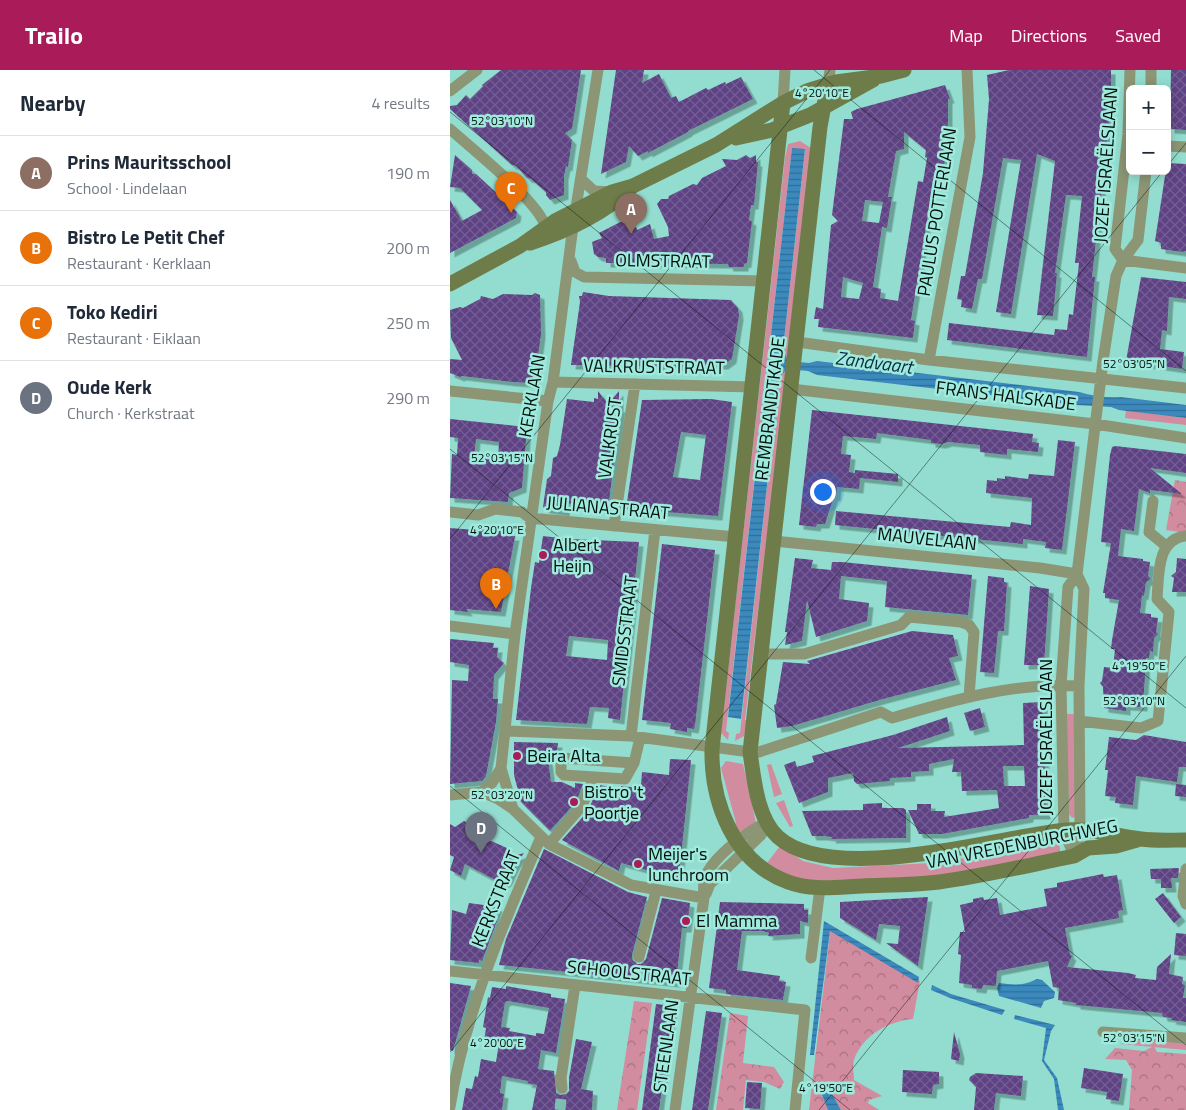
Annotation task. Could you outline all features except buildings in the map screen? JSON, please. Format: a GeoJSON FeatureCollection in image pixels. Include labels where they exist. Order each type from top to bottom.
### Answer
{"type":"FeatureCollection","features":[{"type":"Feature","properties":{"kind":"street"},"geometry":{"type":"LineString","coordinates":[[450,91],[477,70]]}},
{"type":"Feature","properties":{"kind":"street","name":"KERKLAAN"},"geometry":{"type":"LineString","coordinates":[[482,792],[492,784],[501,768],[515,634],[530,518],[548,401],[553,382],[573,226],[598,70]]}},
{"type":"Feature","properties":{"kind":"street","name":"REMBRANDTKADE"},"geometry":{"type":"LineString","coordinates":[[740,846],[726,826],[712,771],[712,749],[765,281],[785,70]]}},
{"type":"Feature","properties":{"kind":"street"},"geometry":{"type":"LineString","coordinates":[[520,246],[545,226],[612,192],[633,186],[716,145],[829,77],[881,76],[904,70]]}},
{"type":"Feature","properties":{"kind":"street","name":"PAULUS POTTERLAAN"},"geometry":{"type":"LineString","coordinates":[[930,360],[970,137],[967,70]]}},
{"type":"Feature","properties":{"kind":"street","name":"JOZEF ISRAËLSLAAN"},"geometry":{"type":"LineString","coordinates":[[1122,260],[1115,248],[1128,134],[1130,70]]}},
{"type":"Feature","properties":{"kind":"street"},"geometry":{"type":"LineString","coordinates":[[1151,70],[1151,85]]}},
{"type":"Feature","properties":{"kind":"street"},"geometry":{"type":"LineString","coordinates":[[716,145],[781,127],[822,109],[881,76]]}},
{"type":"Feature","properties":{"kind":"street","name":"REMBRANDTKADE"},"geometry":{"type":"LineString","coordinates":[[768,822],[762,811],[750,752],[822,109],[829,77]]}},
{"type":"Feature","properties":{"kind":"street"},"geometry":{"type":"LineString","coordinates":[[450,129],[527,200],[542,217],[545,226]]}},
{"type":"Feature","properties":{"kind":"street"},"geometry":{"type":"LineString","coordinates":[[1171,146],[1186,147]]}},
{"type":"Feature","properties":{"kind":"street","name":"JOZEF ISRAËLSLAAN"},"geometry":{"type":"LineString","coordinates":[[1074,856],[1064,831],[1061,685],[1068,587],[1077,574],[1094,424],[1102,381],[1103,362],[1116,276],[1122,260],[1138,240],[1146,175]]}},
{"type":"Feature","properties":{"kind":"street"},"geometry":{"type":"LineString","coordinates":[[581,179],[594,190],[612,192]]}},
{"type":"Feature","properties":{"kind":"street"},"geometry":{"type":"LineString","coordinates":[[450,284],[520,246],[573,226],[615,203],[633,186]]}},
{"type":"Feature","properties":{"kind":"street","name":"OLMSTRAAT"},"geometry":{"type":"LineString","coordinates":[[570,259],[575,272],[584,277],[765,281]]}},
{"type":"Feature","properties":{"kind":"street"},"geometry":{"type":"LineString","coordinates":[[1122,260],[1186,268]]}},
{"type":"Feature","properties":{"kind":"street","name":"FRANS HALSKADE"},"geometry":{"type":"LineString","coordinates":[[797,342],[1102,381],[1186,388]]}},
{"type":"Feature","properties":{"kind":"street","name":"VALKRUSTSTRAAT"},"geometry":{"type":"LineString","coordinates":[[553,382],[753,387]]}},
{"type":"Feature","properties":{"kind":"street","name":"VALKRUST"},"geometry":{"type":"LineString","coordinates":[[614,526],[635,384]]}},
{"type":"Feature","properties":{"kind":"street","name":"FRANS HALSKADE"},"geometry":{"type":"LineString","coordinates":[[791,389],[1094,424],[1186,438]]}},
{"type":"Feature","properties":{"kind":"street"},"geometry":{"type":"LineString","coordinates":[[450,392],[548,401]]}},
{"type":"Feature","properties":{"kind":"street"},"geometry":{"type":"LineString","coordinates":[[1154,501],[1149,532],[1166,546]]}},
{"type":"Feature","properties":{"kind":"street","name":"JULIANASTRAAT"},"geometry":{"type":"LineString","coordinates":[[450,512],[478,515],[495,510],[522,512],[530,518],[736,538]]}},
{"type":"Feature","properties":{"kind":"street","name":"SMIDSSTRAAT"},"geometry":{"type":"LineString","coordinates":[[634,763],[654,530]]}},
{"type":"Feature","properties":{"kind":"street"},"geometry":{"type":"LineString","coordinates":[[1079,721],[1141,728],[1158,721],[1169,612],[1156,599],[1161,560],[1166,546],[1173,540],[1186,536]]}},
{"type":"Feature","properties":{"kind":"street","name":"MAUVELAAN"},"geometry":{"type":"LineString","coordinates":[[774,541],[1040,568],[1077,574]]}},
{"type":"Feature","properties":{"kind":"street","name":"JOZEF ISRAËLSLAAN"},"geometry":{"type":"LineString","coordinates":[[1074,856],[1080,829],[1079,686],[1084,589],[1077,574]]}},
{"type":"Feature","properties":{"kind":"street"},"geometry":{"type":"LineString","coordinates":[[761,654],[804,654],[901,625],[909,617],[961,622],[969,625],[974,632],[969,696]]}},
{"type":"Feature","properties":{"kind":"street"},"geometry":{"type":"LineString","coordinates":[[450,626],[515,634]]}},
{"type":"Feature","properties":{"kind":"street"},"geometry":{"type":"LineString","coordinates":[[506,731],[636,737],[712,749],[759,752],[881,712],[892,718],[969,696],[1061,685],[1079,686]]}},
{"type":"Feature","properties":{"kind":"street"},"geometry":{"type":"LineString","coordinates":[[561,758],[634,763],[625,779],[564,775],[561,772],[561,758]]}},
{"type":"Feature","properties":{"kind":"street","name":"KERKLAAN"},"geometry":{"type":"LineString","coordinates":[[501,768],[513,809]]}},
{"type":"Feature","properties":{"kind":"street","name":"KERKSTRAAT"},"geometry":{"type":"LineString","coordinates":[[450,1107],[452,1078],[505,920],[545,841],[582,806],[594,777]]}},
{"type":"Feature","properties":{"kind":"street"},"geometry":{"type":"LineString","coordinates":[[450,795],[482,792],[513,809],[545,841],[630,885],[704,898]]}},
{"type":"Feature","properties":{"kind":"street","name":"VAN VREDENBURCHWEG"},"geometry":{"type":"LineString","coordinates":[[768,822],[777,836],[793,847],[814,856],[847,858],[936,853],[1080,829],[1141,840],[1186,840]]}},
{"type":"Feature","properties":{"kind":"street","name":"STEENLAAN"},"geometry":{"type":"LineString","coordinates":[[675,1110],[706,874],[740,846],[752,828],[768,822]]}},
{"type":"Feature","properties":{"kind":"street","name":"VAN VREDENBURCHWEG"},"geometry":{"type":"LineString","coordinates":[[740,846],[775,876],[804,886],[820,888],[939,882],[1074,856],[1088,848],[1116,846],[1141,840]]}},
{"type":"Feature","properties":{"kind":"street"},"geometry":{"type":"LineString","coordinates":[[1186,869],[1183,896],[1186,904]]}},
{"type":"Feature","properties":{"kind":"street"},"geometry":{"type":"LineString","coordinates":[[811,958],[820,888]]}},
{"type":"Feature","properties":{"kind":"street"},"geometry":{"type":"LineString","coordinates":[[639,956],[656,891]]}},
{"type":"Feature","properties":{"kind":"street","name":"SCHOOLSTRAAT"},"geometry":{"type":"LineString","coordinates":[[450,970],[575,985],[635,984],[691,996],[805,1010],[795,1110]]}},
{"type":"Feature","properties":{"kind":"street"},"geometry":{"type":"LineString","coordinates":[[562,1088],[561,1078],[575,985]]}},
{"type":"Feature","properties":{"kind":"street"},"geometry":{"type":"LineString","coordinates":[[1103,1032],[1186,1038]]}},
{"type":"Feature","properties":{"kind":"green space"},"geometry":{"type":"Polygon","coordinates":[[[800,141],[811,148],[787,359],[783,349],[805,150],[792,148],[726,731],[729,733],[728,740],[721,733],[785,158],[788,144],[800,141]]]}},
{"type":"Feature","properties":{"kind":"green space"},"geometry":{"type":"Polygon","coordinates":[[[787,369],[745,720],[747,720],[744,736],[735,741],[736,734],[740,733],[779,378],[787,369]]]}},
{"type":"Feature","properties":{"kind":"green space"},"geometry":{"type":"Polygon","coordinates":[[[1126,410],[1186,418],[1186,425],[1125,418],[1126,410]]]}},
{"type":"Feature","properties":{"kind":"green space"},"geometry":{"type":"Polygon","coordinates":[[[1175,480],[1186,482],[1186,533],[1166,530],[1175,480]]]}},
{"type":"Feature","properties":{"kind":"green space"},"geometry":{"type":"Polygon","coordinates":[[[1066,714],[1075,714],[1075,817],[1072,818],[1069,814],[1066,714]]]}},
{"type":"Feature","properties":{"kind":"green space"},"geometry":{"type":"Polygon","coordinates":[[[726,761],[743,764],[756,823],[739,832],[733,824],[736,823],[721,768],[726,761]]]}},
{"type":"Feature","properties":{"kind":"green space"},"geometry":{"type":"Polygon","coordinates":[[[771,764],[782,794],[774,797],[767,765],[771,764]]]}},
{"type":"Feature","properties":{"kind":"green space"},"geometry":{"type":"Polygon","coordinates":[[[784,800],[793,826],[790,827],[776,803],[784,800]]]}},
{"type":"Feature","properties":{"kind":"green space"},"geometry":{"type":"Polygon","coordinates":[[[1059,843],[1061,855],[951,876],[817,883],[790,877],[767,863],[780,846],[803,861],[833,868],[932,863],[1059,843]]]}},
{"type":"Feature","properties":{"kind":"green space"},"geometry":{"type":"Polygon","coordinates":[[[831,925],[920,981],[913,1019],[894,1023],[877,1031],[863,1044],[854,1060],[854,1080],[882,1096],[869,1100],[868,1103],[879,1110],[841,1110],[828,1087],[818,1085],[828,1110],[809,1110],[831,925]]]}},
{"type":"Feature","properties":{"kind":"green space"},"geometry":{"type":"Polygon","coordinates":[[[634,1001],[652,1003],[637,1110],[617,1110],[634,1001]]]}},
{"type":"Feature","properties":{"kind":"green space"},"geometry":{"type":"Polygon","coordinates":[[[730,1013],[748,1016],[743,1063],[774,1067],[784,1082],[780,1089],[764,1082],[746,1080],[743,1110],[716,1110],[730,1013]]]}},
{"type":"Feature","properties":{"kind":"green space"},"geometry":{"type":"Polygon","coordinates":[[[1131,1040],[1186,1042],[1186,1050],[1120,1044],[1131,1040]]]}},
{"type":"Feature","properties":{"kind":"green space"},"geometry":{"type":"Polygon","coordinates":[[[1154,1046],[1157,1052],[1186,1054],[1186,1110],[1129,1110],[1132,1070],[1126,1060],[1105,1059],[1115,1048],[1144,1051],[1154,1046]]]}},
{"type":"Feature","properties":{"kind":"water"},"geometry":{"type":"Polygon","coordinates":[[[792,148],[805,149],[783,349],[788,361],[809,363],[817,361],[1079,392],[1089,395],[1186,405],[1186,418],[1119,410],[1111,407],[1077,405],[817,375],[808,371],[787,369],[779,378],[741,719],[728,717],[792,148]]]}},
{"type":"Feature","properties":{"kind":"water"},"geometry":{"type":"Polygon","coordinates":[[[824,921],[919,977],[918,983],[830,931],[814,1055],[810,1055],[824,921]]]}},
{"type":"Feature","properties":{"kind":"water"},"geometry":{"type":"Polygon","coordinates":[[[1037,979],[1042,980],[1055,992],[1054,998],[1044,1001],[1041,1008],[999,996],[997,988],[999,983],[1018,984],[1037,979]]]}},
{"type":"Feature","properties":{"kind":"water"},"geometry":{"type":"Polygon","coordinates":[[[932,985],[951,994],[1005,1010],[1002,1015],[950,998],[931,990],[932,985]]]}},
{"type":"Feature","properties":{"kind":"water"},"geometry":{"type":"Polygon","coordinates":[[[1015,1015],[1055,1025],[1051,1031],[1044,1060],[1057,1078],[1064,1110],[1058,1110],[1054,1079],[1042,1061],[1046,1028],[1014,1019],[1015,1015]]]}},
{"type":"Feature","properties":{"kind":"water"},"geometry":{"type":"Polygon","coordinates":[[[822,1083],[828,1087],[841,1110],[828,1110],[818,1085],[822,1083]]]}},
{"type":"Feature","properties":{"kind":"tunnel"},"geometry":{"type":"LineString","coordinates":[[636,978],[639,957]]}},
{"type":"Feature","properties":{"kind":"tunnel"},"geometry":{"type":"LineString","coordinates":[[560,1110],[562,1088]]}},
{"type":"Feature","properties":{"kind":"place","name":"Toko Kediri"},"geometry":{"type":"Point","coordinates":[511,213]}},
{"type":"Feature","properties":{"kind":"place","name":"Prins Mauritsschool"},"geometry":{"type":"Point","coordinates":[631,234]}},
{"type":"Feature","properties":{"kind":"place","name":"Albert Heijn"},"geometry":{"type":"Point","coordinates":[543,555]}},
{"type":"Feature","properties":{"kind":"place","name":"Bistro Le Petit Chef"},"geometry":{"type":"Point","coordinates":[496,609]}},
{"type":"Feature","properties":{"kind":"place","name":"Beira Alta"},"geometry":{"type":"Point","coordinates":[517,756]}},
{"type":"Feature","properties":{"kind":"place","name":"Bistro 't Poortje"},"geometry":{"type":"Point","coordinates":[574,802]}},
{"type":"Feature","properties":{"kind":"place","name":"Oude Kerk"},"geometry":{"type":"Point","coordinates":[481,853]}},
{"type":"Feature","properties":{"kind":"place","name":"Meijer's lunchroom"},"geometry":{"type":"Point","coordinates":[638,864]}},
{"type":"Feature","properties":{"kind":"place","name":"El Mamma"},"geometry":{"type":"Point","coordinates":[686,921]}},
{"type":"Feature","properties":{"kind":"water label","name":"Zandvaart"},"geometry":{"type":"Point","coordinates":[874,362]}}]}
